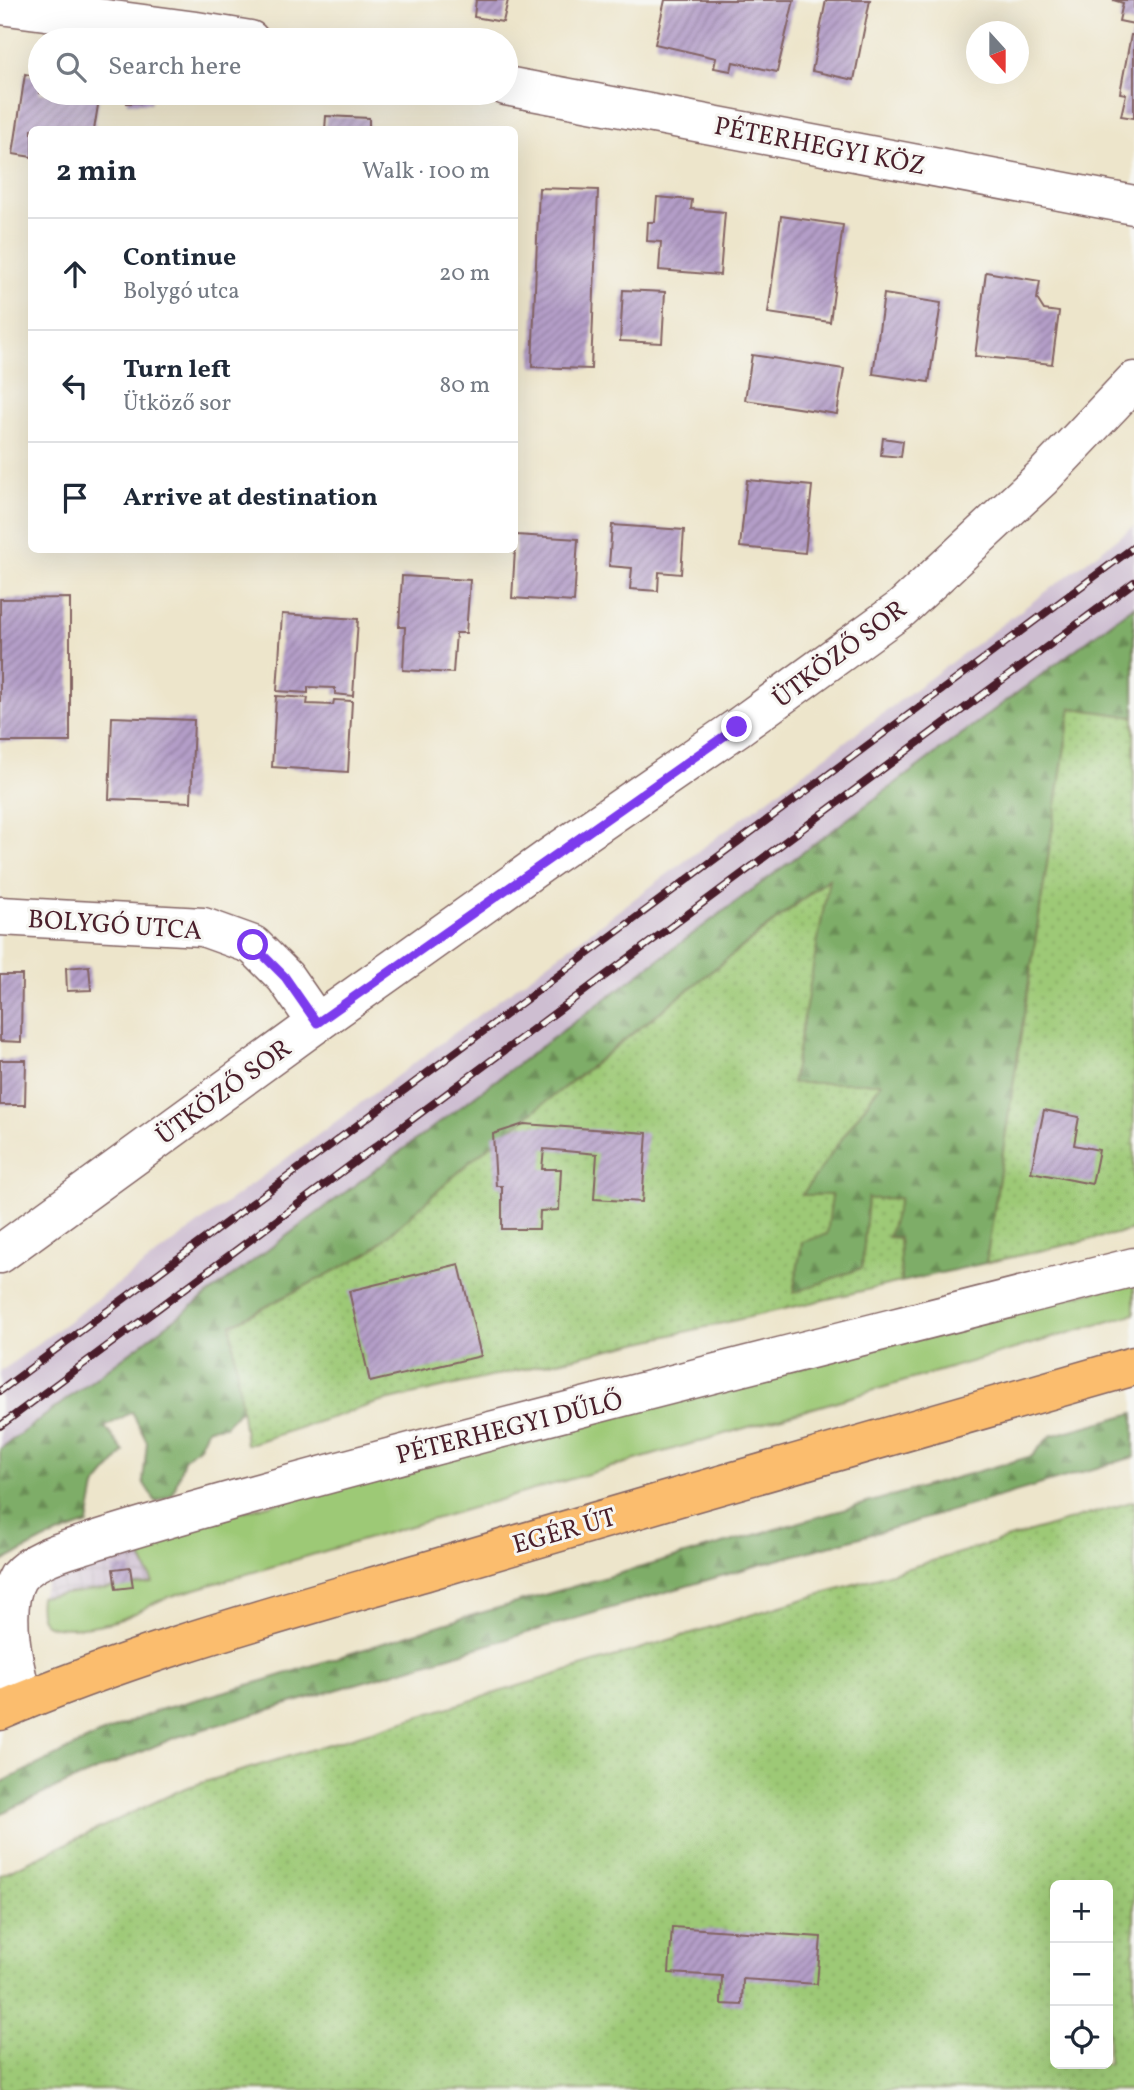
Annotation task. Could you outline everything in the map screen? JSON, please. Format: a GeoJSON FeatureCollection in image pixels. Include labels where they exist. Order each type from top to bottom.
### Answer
{"type":"FeatureCollection","features":[{"type":"Feature","properties":{"kind":"main road","name":"EGÉR ÚT"},"geometry":{"type":"LineString","coordinates":[[11,1706],[249,1623],[1134,1366]]}},
{"type":"Feature","properties":{"kind":"street"},"geometry":{"type":"LineString","coordinates":[[0,5],[173,28]]}},
{"type":"Feature","properties":{"kind":"street","name":"PÉTERHEGYI KÖZ"},"geometry":{"type":"LineString","coordinates":[[518,88],[1134,205]]}},
{"type":"Feature","properties":{"kind":"street","name":"ÜTKÖZŐ SOR"},"geometry":{"type":"LineString","coordinates":[[0,1254],[317,1023],[901,609],[1042,478],[1134,381]]}},
{"type":"Feature","properties":{"kind":"street","name":"BOLYGÓ UTCA"},"geometry":{"type":"LineString","coordinates":[[0,916],[203,927],[253,945],[285,977],[317,1023]]}},
{"type":"Feature","properties":{"kind":"street","name":"PÉTERHEGYI DŰLŐ"},"geometry":{"type":"LineString","coordinates":[[11,1706],[10,1649],[5,1618],[7,1597],[17,1578],[27,1568],[50,1556],[141,1526],[392,1456],[1134,1267]]}},
{"type":"Feature","properties":{"kind":"shaded area"},"geometry":{"type":"Polygon","coordinates":[[[1134,526],[1134,606],[0,1449],[0,1372],[1134,526]]]}},
{"type":"Feature","properties":{"kind":"shaded area"},"geometry":{"type":"Polygon","coordinates":[[[133,1540],[153,1583],[40,1597],[54,1571],[133,1540]]]}},
{"type":"Feature","properties":{"kind":"green space"},"geometry":{"type":"Polygon","coordinates":[[[1134,606],[1134,717],[1071,708],[986,1263],[901,1282],[899,1238],[888,1237],[868,1199],[862,1268],[793,1294],[802,1242],[832,1196],[801,1196],[881,1083],[792,1083],[828,879],[471,1161],[369,1253],[231,1325],[242,1408],[225,1426],[208,1428],[199,1446],[184,1459],[173,1494],[156,1502],[143,1482],[147,1442],[132,1412],[105,1427],[124,1452],[95,1487],[88,1524],[44,1540],[0,1563],[0,1449],[1134,606]]]}},
{"type":"Feature","properties":{"kind":"green space"},"geometry":{"type":"Polygon","coordinates":[[[1071,708],[1134,717],[1134,1230],[986,1263],[1071,708]]]}},
{"type":"Feature","properties":{"kind":"green space"},"geometry":{"type":"Polygon","coordinates":[[[829,879],[792,1083],[881,1083],[802,1195],[832,1195],[827,1234],[802,1242],[793,1293],[862,1268],[868,1199],[900,1198],[888,1237],[899,1238],[901,1282],[377,1403],[246,1445],[231,1325],[369,1253],[471,1161],[829,879]]]}},
{"type":"Feature","properties":{"kind":"green space"},"geometry":{"type":"Polygon","coordinates":[[[1134,1281],[1134,1314],[165,1598],[115,1621],[69,1628],[51,1626],[45,1623],[40,1614],[40,1597],[153,1583],[133,1540],[1134,1281]]]}},
{"type":"Feature","properties":{"kind":"green space"},"geometry":{"type":"Polygon","coordinates":[[[1134,1413],[1134,1457],[174,1738],[0,1814],[0,1783],[96,1736],[159,1710],[266,1680],[463,1618],[1032,1456],[1050,1436],[1134,1413]]]}},
{"type":"Feature","properties":{"kind":"green space"},"geometry":{"type":"Polygon","coordinates":[[[1134,1501],[1134,2090],[0,2090],[0,1875],[185,1788],[1134,1501]]]}},
{"type":"Feature","properties":{"kind":"building"},"geometry":{"type":"Polygon","coordinates":[[[476,0],[508,0],[503,22],[474,17],[476,0]]]}},
{"type":"Feature","properties":{"kind":"building"},"geometry":{"type":"Polygon","coordinates":[[[665,0],[794,0],[777,72],[733,62],[731,71],[714,68],[716,58],[655,44],[665,0]]]}},
{"type":"Feature","properties":{"kind":"building"},"geometry":{"type":"Polygon","coordinates":[[[826,0],[870,0],[854,80],[812,71],[826,0]]]}},
{"type":"Feature","properties":{"kind":"building"},"geometry":{"type":"Polygon","coordinates":[[[1113,0],[1134,0],[1134,24],[1119,21],[1123,3],[1113,0]]]}},
{"type":"Feature","properties":{"kind":"building"},"geometry":{"type":"Polygon","coordinates":[[[1131,35],[1134,35],[1134,118],[1121,116],[1126,94],[1120,93],[1131,35]]]}},
{"type":"Feature","properties":{"kind":"building"},"geometry":{"type":"Polygon","coordinates":[[[25,74],[28,75],[28,105],[98,105],[95,126],[28,126],[28,156],[13,154],[25,74]]]}},
{"type":"Feature","properties":{"kind":"building"},"geometry":{"type":"Polygon","coordinates":[[[326,116],[369,118],[369,126],[325,126],[326,116]]]}},
{"type":"Feature","properties":{"kind":"building"},"geometry":{"type":"Polygon","coordinates":[[[539,188],[598,190],[591,369],[532,367],[539,188]]]}},
{"type":"Feature","properties":{"kind":"building"},"geometry":{"type":"Polygon","coordinates":[[[657,197],[692,200],[691,209],[725,212],[720,275],[659,270],[661,242],[647,241],[648,222],[655,222],[657,197]]]}},
{"type":"Feature","properties":{"kind":"building"},"geometry":{"type":"Polygon","coordinates":[[[781,216],[843,225],[830,322],[768,313],[781,216]]]}},
{"type":"Feature","properties":{"kind":"building"},"geometry":{"type":"Polygon","coordinates":[[[986,272],[1040,281],[1037,299],[1044,310],[1059,312],[1052,364],[975,356],[986,272]]]}},
{"type":"Feature","properties":{"kind":"building"},"geometry":{"type":"Polygon","coordinates":[[[623,290],[665,292],[662,343],[620,341],[623,290]]]}},
{"type":"Feature","properties":{"kind":"building"},"geometry":{"type":"Polygon","coordinates":[[[884,294],[941,303],[929,382],[873,374],[884,294]]]}},
{"type":"Feature","properties":{"kind":"building"},"geometry":{"type":"Polygon","coordinates":[[[752,355],[844,369],[837,414],[745,400],[752,355]]]}},
{"type":"Feature","properties":{"kind":"building"},"geometry":{"type":"Polygon","coordinates":[[[883,438],[903,441],[901,457],[881,455],[883,438]]]}},
{"type":"Feature","properties":{"kind":"building"},"geometry":{"type":"Polygon","coordinates":[[[747,480],[812,486],[805,553],[740,547],[747,480]]]}},
{"type":"Feature","properties":{"kind":"building"},"geometry":{"type":"Polygon","coordinates":[[[612,525],[684,530],[681,574],[659,572],[658,591],[630,589],[632,568],[609,566],[612,525]]]}},
{"type":"Feature","properties":{"kind":"building"},"geometry":{"type":"Polygon","coordinates":[[[518,535],[578,539],[574,602],[512,598],[518,535]]]}},
{"type":"Feature","properties":{"kind":"building"},"geometry":{"type":"Polygon","coordinates":[[[402,576],[470,580],[466,633],[456,633],[453,673],[403,670],[405,627],[399,627],[402,576]]]}},
{"type":"Feature","properties":{"kind":"building"},"geometry":{"type":"Polygon","coordinates":[[[70,598],[70,742],[0,742],[0,599],[70,598]]]}},
{"type":"Feature","properties":{"kind":"building"},"geometry":{"type":"Polygon","coordinates":[[[282,614],[358,619],[353,696],[335,694],[335,688],[308,687],[308,693],[277,691],[282,614]]]}},
{"type":"Feature","properties":{"kind":"building"},"geometry":{"type":"Polygon","coordinates":[[[276,696],[308,698],[307,704],[333,705],[334,700],[352,701],[348,772],[272,767],[276,696]]]}},
{"type":"Feature","properties":{"kind":"building"},"geometry":{"type":"Polygon","coordinates":[[[112,717],[194,720],[191,802],[109,799],[112,717]]]}},
{"type":"Feature","properties":{"kind":"building"},"geometry":{"type":"Polygon","coordinates":[[[89,966],[91,990],[67,991],[66,968],[89,966]]]}},
{"type":"Feature","properties":{"kind":"building"},"geometry":{"type":"Polygon","coordinates":[[[0,975],[22,975],[21,1042],[0,1041],[0,975]]]}},
{"type":"Feature","properties":{"kind":"building"},"geometry":{"type":"Polygon","coordinates":[[[0,1060],[26,1060],[25,1105],[0,1105],[0,1060]]]}},
{"type":"Feature","properties":{"kind":"building"},"geometry":{"type":"Polygon","coordinates":[[[1044,1110],[1079,1117],[1074,1145],[1099,1150],[1092,1184],[1031,1172],[1044,1110]]]}},
{"type":"Feature","properties":{"kind":"building"},"geometry":{"type":"Polygon","coordinates":[[[524,1124],[647,1133],[642,1202],[594,1199],[597,1154],[544,1149],[542,1169],[561,1169],[559,1210],[540,1211],[539,1229],[502,1229],[502,1186],[496,1186],[493,1134],[524,1124]]]}},
{"type":"Feature","properties":{"kind":"building"},"geometry":{"type":"Polygon","coordinates":[[[459,1264],[481,1356],[370,1382],[349,1291],[459,1264]]]}},
{"type":"Feature","properties":{"kind":"building"},"geometry":{"type":"Polygon","coordinates":[[[130,1567],[133,1587],[116,1589],[113,1569],[130,1567]]]}},
{"type":"Feature","properties":{"kind":"building"},"geometry":{"type":"Polygon","coordinates":[[[672,1927],[821,1937],[817,1984],[743,1979],[742,2005],[721,2004],[722,1976],[669,1973],[672,1927]]]}},
{"type":"Feature","properties":{"kind":"railway"},"geometry":{"type":"LineString","coordinates":[[0,1391],[1134,547]]}},
{"type":"Feature","properties":{"kind":"railway"},"geometry":{"type":"LineString","coordinates":[[0,1426],[1134,582]]}},
{"type":"Feature","properties":{"kind":"route"},"geometry":{"type":"LineString","coordinates":[[253,945],[285,977],[317,1023],[737,727]]}}]}
